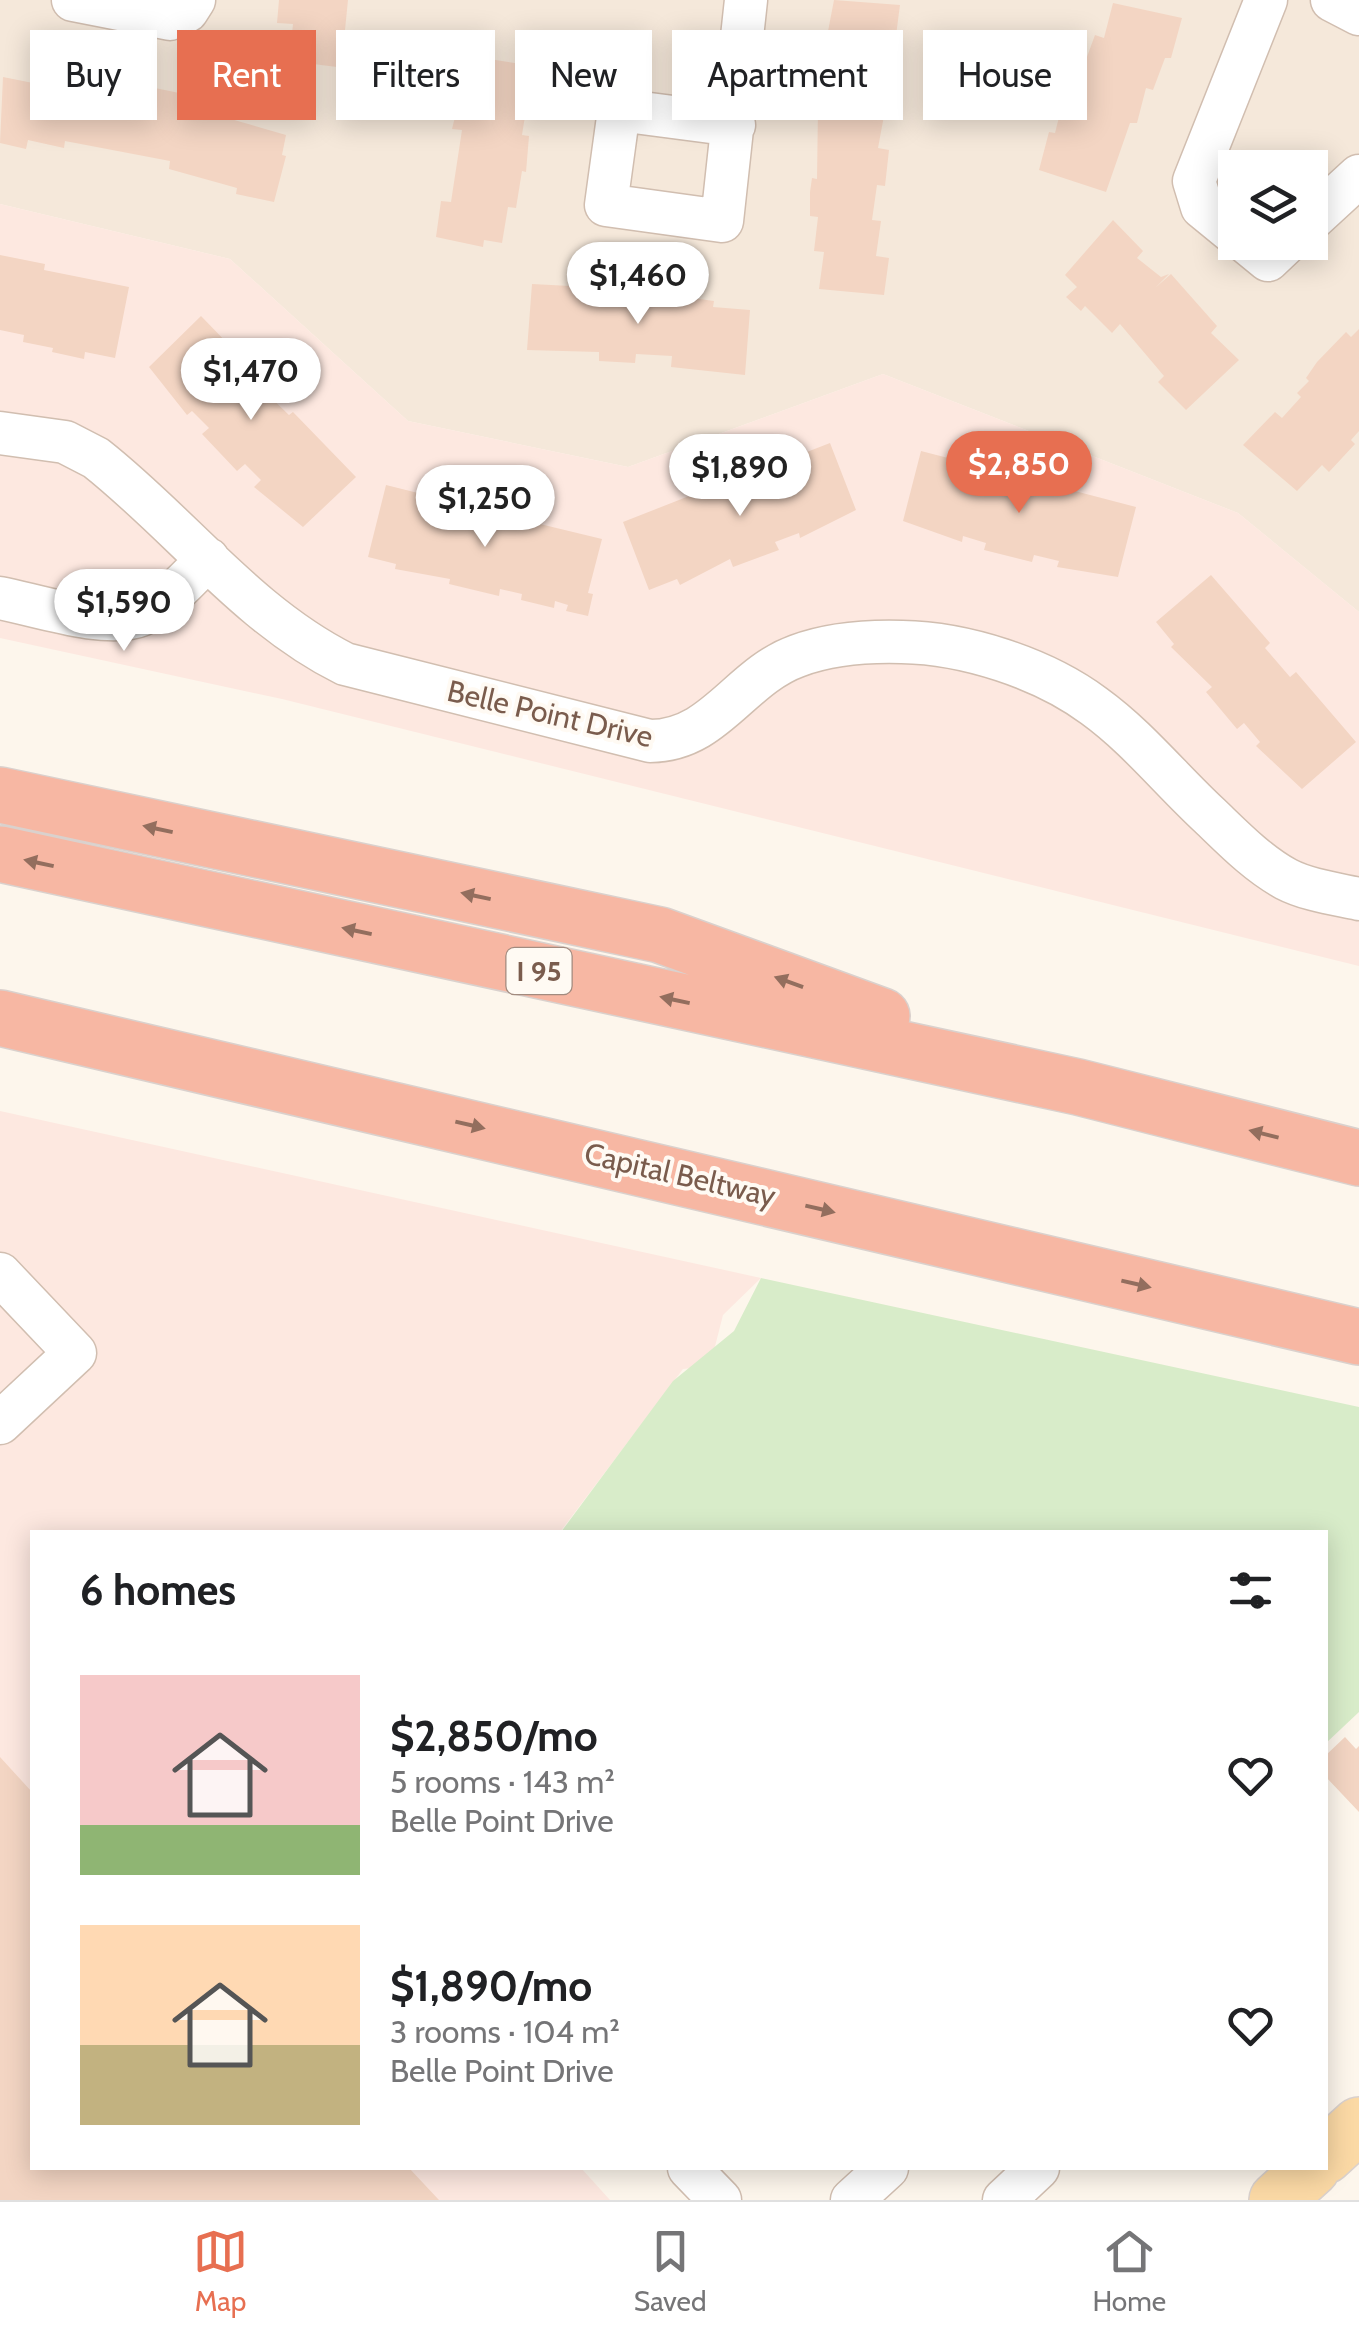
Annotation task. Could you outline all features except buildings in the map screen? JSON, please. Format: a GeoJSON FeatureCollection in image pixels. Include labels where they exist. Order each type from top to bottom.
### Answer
{"type":"FeatureCollection","features":[{"type":"Feature","properties":{"kind":"highway"},"geometry":{"type":"LineString","coordinates":[[0,795],[660,935],[1078,1088]]}},
{"type":"Feature","properties":{"kind":"highway","name":"I 95"},"geometry":{"type":"LineString","coordinates":[[0,854],[1078,1088],[1359,1158]]}},
{"type":"Feature","properties":{"kind":"highway","name":"Capital Beltway"},"geometry":{"type":"LineString","coordinates":[[0,1018],[1359,1337]]}},
{"type":"Feature","properties":{"kind":"highway"},"geometry":{"type":"LineString","coordinates":[[0,1040],[375,1103]]}},
{"type":"Feature","properties":{"kind":"main road"},"geometry":{"type":"LineString","coordinates":[[1328,2153],[1359,2124]]}},
{"type":"Feature","properties":{"kind":"main road"},"geometry":{"type":"LineString","coordinates":[[1277,2200],[1310,2170]]}},
{"type":"Feature","properties":{"kind":"street"},"geometry":{"type":"LineString","coordinates":[[73,0],[170,19],[188,11],[194,0]]}},
{"type":"Feature","properties":{"kind":"street"},"geometry":{"type":"LineString","coordinates":[[734,125],[619,110],[606,206],[722,221],[734,125],[746,0]]}},
{"type":"Feature","properties":{"kind":"street"},"geometry":{"type":"LineString","coordinates":[[1218,220],[1202,207],[1194,181],[1266,0]]}},
{"type":"Feature","properties":{"kind":"street"},"geometry":{"type":"LineString","coordinates":[[1332,0],[1359,14]]}},
{"type":"Feature","properties":{"kind":"street"},"geometry":{"type":"LineString","coordinates":[[1328,204],[1359,176]]}},
{"type":"Feature","properties":{"kind":"street","name":"Belle Point Drive"},"geometry":{"type":"LineString","coordinates":[[0,433],[65,442],[96,458],[267,616],[304,644],[346,664],[650,741],[677,741],[695,733],[745,688],[795,656],[849,644],[904,642],[962,649],[1032,672],[1093,704],[1248,852],[1288,880],[1359,899]]}},
{"type":"Feature","properties":{"kind":"street"},"geometry":{"type":"LineString","coordinates":[[0,598],[105,618],[138,616],[160,604],[208,559]]}},
{"type":"Feature","properties":{"kind":"street"},"geometry":{"type":"LineString","coordinates":[[0,1274],[74,1353],[0,1423]]}},
{"type":"Feature","properties":{"kind":"street"},"geometry":{"type":"LineString","coordinates":[[691,2170],[720,2200]]}},
{"type":"Feature","properties":{"kind":"street"},"geometry":{"type":"LineString","coordinates":[[852,2200],[885,2170]]}},
{"type":"Feature","properties":{"kind":"street"},"geometry":{"type":"LineString","coordinates":[[1004,2200],[1036,2170]]}},
{"type":"Feature","properties":{"kind":"shaded area"},"geometry":{"type":"Polygon","coordinates":[[[0,0],[1359,0],[1359,612],[1238,513],[883,374],[628,467],[408,421],[230,259],[0,204],[0,0]]]}},
{"type":"Feature","properties":{"kind":"shaded area"},"geometry":{"type":"Polygon","coordinates":[[[0,204],[230,259],[408,421],[628,467],[883,374],[1238,513],[1359,612],[1359,966],[282,699],[0,638],[0,204]]]}},
{"type":"Feature","properties":{"kind":"shaded area"},"geometry":{"type":"Polygon","coordinates":[[[0,1111],[761,1278],[723,1315],[710,1366],[683,1369],[562,1530],[30,1530],[30,2170],[583,2170],[610,2200],[0,2200],[0,1111]]]}},
{"type":"Feature","properties":{"kind":"green space"},"geometry":{"type":"Polygon","coordinates":[[[761,1278],[1359,1407],[1359,1712],[1328,1741],[1328,1530],[562,1530],[673,1381],[734,1331],[761,1278]]]}}]}
